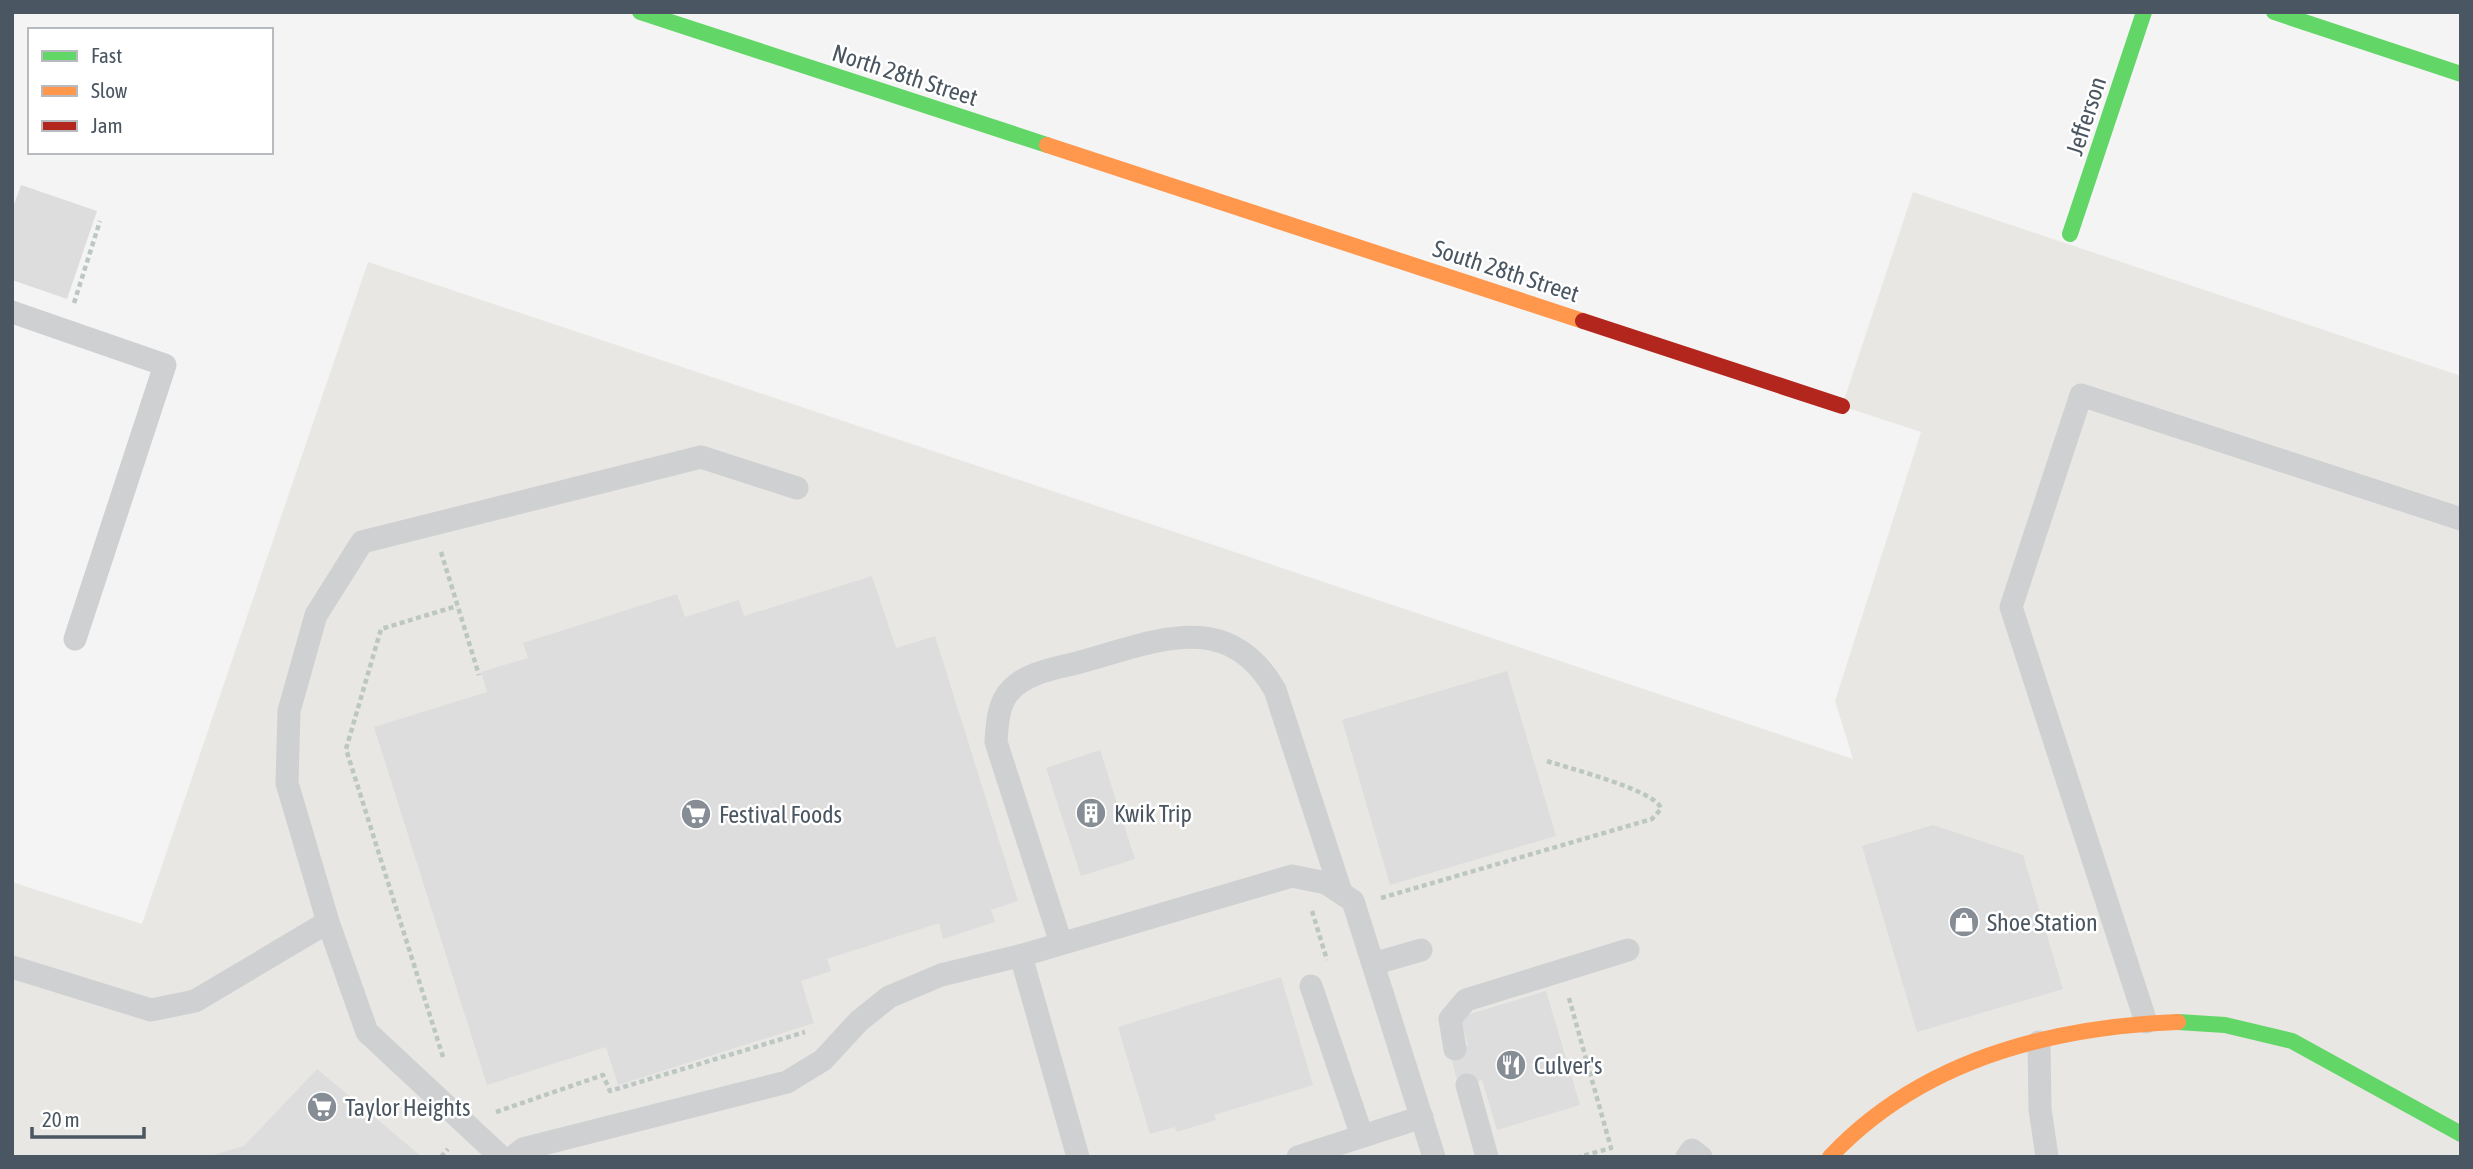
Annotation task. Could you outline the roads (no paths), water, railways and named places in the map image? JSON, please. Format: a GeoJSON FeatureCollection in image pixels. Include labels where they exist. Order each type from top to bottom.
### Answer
{"type":"FeatureCollection","features":[{"type":"Feature","properties":{"kind":"street","name":"North 28th Street"},"geometry":{"type":"LineString","coordinates":[[640,12],[1155,181]]}},
{"type":"Feature","properties":{"kind":"street","name":"Jefferson"},"geometry":{"type":"LineString","coordinates":[[2070,234],[2144,12]]}},
{"type":"Feature","properties":{"kind":"street"},"geometry":{"type":"LineString","coordinates":[[2274,12],[2461,74]]}},
{"type":"Feature","properties":{"kind":"street","name":"South 28th Street"},"geometry":{"type":"LineString","coordinates":[[1155,181],[1842,406]]}},
{"type":"Feature","properties":{"kind":"street"},"geometry":{"type":"LineString","coordinates":[[1830,1157],[1873,1115],[1907,1092],[1986,1056],[2117,1023],[2226,1025],[2270,1033],[2308,1047],[2461,1134]]}},
{"type":"Feature","properties":{"kind":"lane"},"geometry":{"type":"LineString","coordinates":[[12,312],[165,365],[75,639]]}},
{"type":"Feature","properties":{"kind":"lane"},"geometry":{"type":"LineString","coordinates":[[2146,1022],[2011,607],[2081,395],[2461,519]]}},
{"type":"Feature","properties":{"kind":"lane"},"geometry":{"type":"LineString","coordinates":[[501,1157],[367,1032],[328,922],[287,783],[289,711],[316,615],[362,542],[701,457],[797,488]]}},
{"type":"Feature","properties":{"kind":"lane"},"geometry":{"type":"LineString","coordinates":[[1061,943],[996,742],[998,719],[1009,691],[1032,675],[1176,636],[1208,638],[1236,648],[1262,666],[1275,690],[1373,964],[1434,1157]]}},
{"type":"Feature","properties":{"kind":"lane"},"geometry":{"type":"LineString","coordinates":[[513,1157],[523,1149],[787,1082],[822,1060],[859,1021],[889,997],[941,975],[1021,956],[1292,876],[1326,883],[1348,899]]}},
{"type":"Feature","properties":{"kind":"lane"},"geometry":{"type":"LineString","coordinates":[[12,967],[151,1010],[195,1001],[328,922]]}},
{"type":"Feature","properties":{"kind":"lane"},"geometry":{"type":"LineString","coordinates":[[1373,964],[1421,950]]}},
{"type":"Feature","properties":{"kind":"lane"},"geometry":{"type":"LineString","coordinates":[[1455,1049],[1450,1019],[1457,1007],[1466,1000],[1628,950]]}},
{"type":"Feature","properties":{"kind":"lane"},"geometry":{"type":"LineString","coordinates":[[1021,956],[1078,1157]]}},
{"type":"Feature","properties":{"kind":"lane"},"geometry":{"type":"LineString","coordinates":[[1311,986],[1362,1136]]}},
{"type":"Feature","properties":{"kind":"lane"},"geometry":{"type":"LineString","coordinates":[[2039,1042],[2040,1109],[2047,1157]]}},
{"type":"Feature","properties":{"kind":"lane"},"geometry":{"type":"LineString","coordinates":[[1467,1084],[1487,1157]]}},
{"type":"Feature","properties":{"kind":"lane"},"geometry":{"type":"LineString","coordinates":[[1298,1157],[1422,1117]]}},
{"type":"Feature","properties":{"kind":"lane"},"geometry":{"type":"LineString","coordinates":[[1687,1157],[1692,1150],[1701,1157]]}},
{"type":"Feature","properties":{"kind":"place","name":"Kwik Trip"},"geometry":{"type":"Point","coordinates":[1091,813]}},
{"type":"Feature","properties":{"kind":"place","name":"Festival Foods"},"geometry":{"type":"Point","coordinates":[696,814]}},
{"type":"Feature","properties":{"kind":"place","name":"Shoe Station"},"geometry":{"type":"Point","coordinates":[1964,922]}},
{"type":"Feature","properties":{"kind":"place","name":"Culver's"},"geometry":{"type":"Point","coordinates":[1511,1065]}},
{"type":"Feature","properties":{"kind":"place","name":"Taylor Heights"},"geometry":{"type":"Point","coordinates":[322,1107]}}]}
